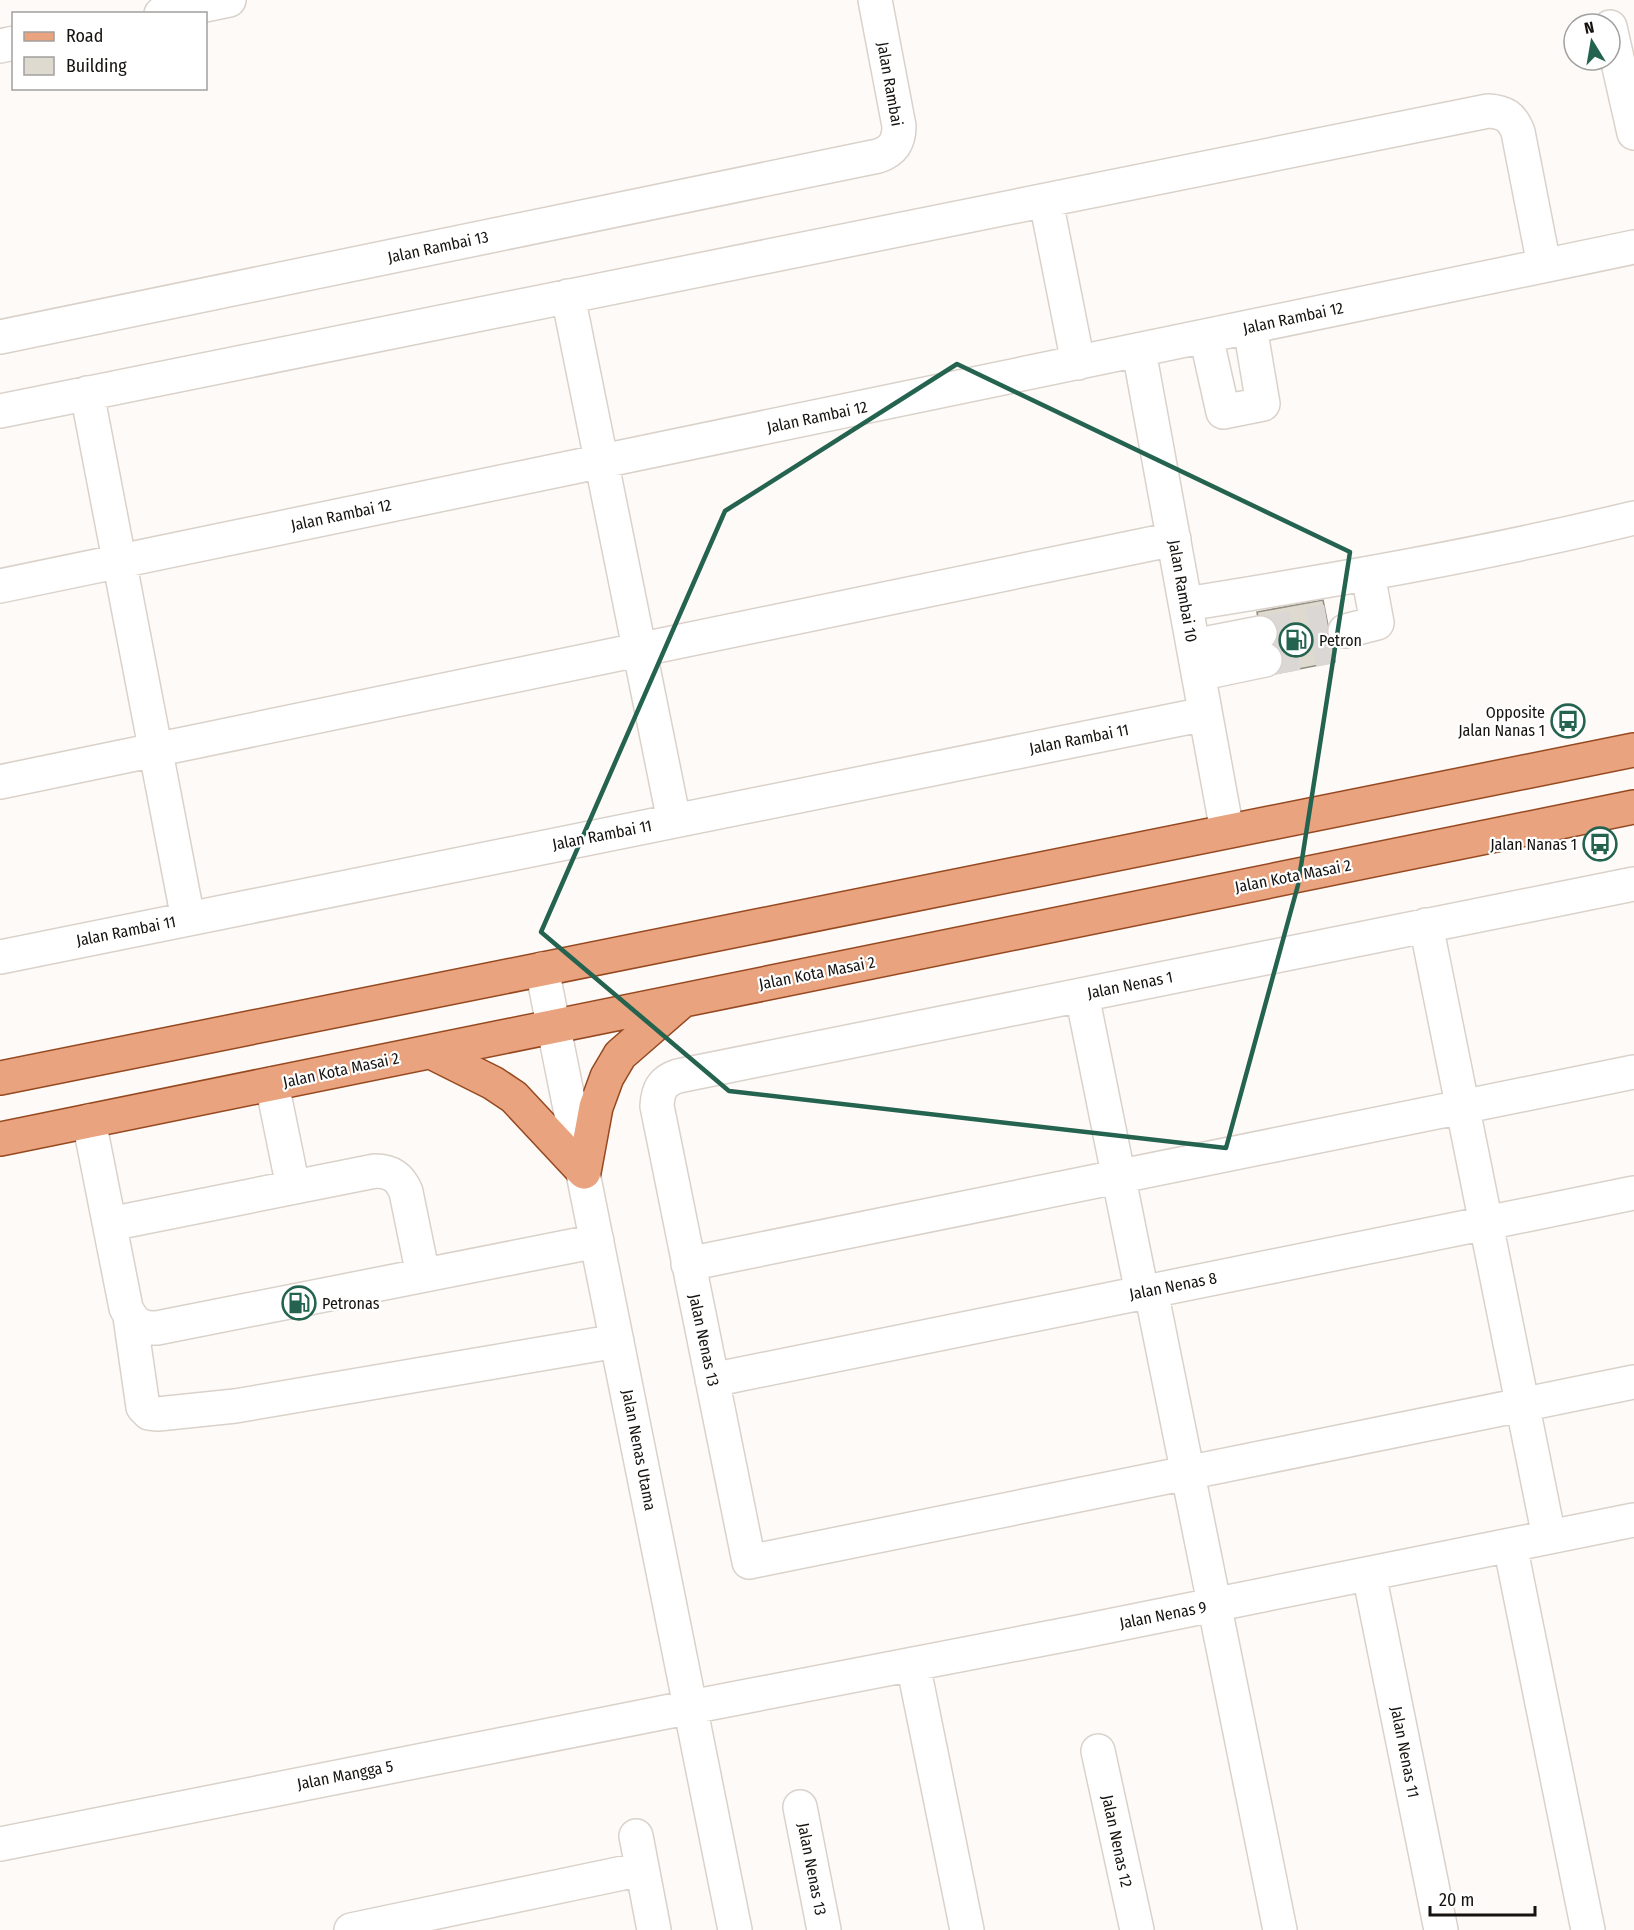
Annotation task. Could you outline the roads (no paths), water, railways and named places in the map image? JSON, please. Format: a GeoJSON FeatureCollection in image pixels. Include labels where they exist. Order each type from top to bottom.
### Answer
{"type":"FeatureCollection","features":[{"type":"Feature","properties":{"kind":"main road"},"geometry":{"type":"LineString","coordinates":[[0,1078],[1634,750]]}},
{"type":"Feature","properties":{"kind":"main road","name":"Jalan Kota Masai 2"},"geometry":{"type":"LineString","coordinates":[[0,1139],[1634,807]]}},
{"type":"Feature","properties":{"kind":"main road"},"geometry":{"type":"LineString","coordinates":[[584,1172],[596,1107],[607,1077],[620,1055],[684,1000]]}},
{"type":"Feature","properties":{"kind":"main road"},"geometry":{"type":"LineString","coordinates":[[431,1052],[493,1083],[514,1097],[584,1172]]}},
{"type":"Feature","properties":{"kind":"street"},"geometry":{"type":"LineString","coordinates":[[171,12],[229,0]]}},
{"type":"Feature","properties":{"kind":"street","name":"Jalan Rambai"},"geometry":{"type":"LineString","coordinates":[[875,0],[899,126],[899,136],[895,146],[888,153],[876,157]]}},
{"type":"Feature","properties":{"kind":"street"},"geometry":{"type":"LineString","coordinates":[[1620,72],[1634,133]]}},
{"type":"Feature","properties":{"kind":"street"},"geometry":{"type":"LineString","coordinates":[[0,411],[1488,111],[1507,115],[1515,122],[1544,265]]}},
{"type":"Feature","properties":{"kind":"street","name":"Jalan Rambai 13"},"geometry":{"type":"LineString","coordinates":[[0,337],[876,157]]}},
{"type":"Feature","properties":{"kind":"street"},"geometry":{"type":"LineString","coordinates":[[1046,201],[1078,363]]}},
{"type":"Feature","properties":{"kind":"street","name":"Jalan Rambai 12"},"geometry":{"type":"LineString","coordinates":[[0,586],[1634,247]]}},
{"type":"Feature","properties":{"kind":"street"},"geometry":{"type":"LineString","coordinates":[[568,296],[674,821]]}},
{"type":"Feature","properties":{"kind":"street"},"geometry":{"type":"LineString","coordinates":[[1206,336],[1223,411],[1263,404],[1250,327]]}},
{"type":"Feature","properties":{"kind":"street","name":"Jalan Rambai 10"},"geometry":{"type":"LineString","coordinates":[[1139,351],[1227,831]]}},
{"type":"Feature","properties":{"kind":"street"},"geometry":{"type":"LineString","coordinates":[[87,393],[188,919]]}},
{"type":"Feature","properties":{"kind":"street"},"geometry":{"type":"LineString","coordinates":[[1186,604],[1368,574],[1546,539],[1634,518]]}},
{"type":"Feature","properties":{"kind":"street"},"geometry":{"type":"LineString","coordinates":[[0,782],[1173,538]]}},
{"type":"Feature","properties":{"kind":"street"},"geometry":{"type":"LineString","coordinates":[[1334,633],[1377,623],[1368,574]]}},
{"type":"Feature","properties":{"kind":"street"},"geometry":{"type":"LineString","coordinates":[[1196,660],[1263,646]]}},
{"type":"Feature","properties":{"kind":"street","name":"Jalan Rambai 11"},"geometry":{"type":"LineString","coordinates":[[0,957],[1205,714]]}},
{"type":"Feature","properties":{"kind":"street","name":"Jalan Nenas 1"},"geometry":{"type":"LineString","coordinates":[[659,1118],[657,1096],[661,1086],[668,1079],[678,1076],[1634,884]]}},
{"type":"Feature","properties":{"kind":"street"},"geometry":{"type":"LineString","coordinates":[[1426,925],[1549,1537]]}},
{"type":"Feature","properties":{"kind":"street","name":"Jalan Nenas Utama"},"geometry":{"type":"LineString","coordinates":[[543,969],[735,1930]]}},
{"type":"Feature","properties":{"kind":"street"},"geometry":{"type":"LineString","coordinates":[[1082,995],[1118,1176],[1187,1473],[1280,1930]]}},
{"type":"Feature","properties":{"kind":"street"},"geometry":{"type":"LineString","coordinates":[[688,1264],[1634,1072]]}},
{"type":"Feature","properties":{"kind":"street"},"geometry":{"type":"LineString","coordinates":[[272,1084],[293,1188]]}},
{"type":"Feature","properties":{"kind":"street","name":"Jalan Nenas 13"},"geometry":{"type":"LineString","coordinates":[[659,1118],[748,1562],[1187,1473]]}},
{"type":"Feature","properties":{"kind":"street"},"geometry":{"type":"LineString","coordinates":[[89,1121],[126,1308],[130,1317],[143,1407],[148,1413],[235,1406],[617,1341]]}},
{"type":"Feature","properties":{"kind":"street"},"geometry":{"type":"LineString","coordinates":[[110,1224],[385,1171],[395,1175],[402,1182],[406,1192],[423,1275]]}},
{"type":"Feature","properties":{"kind":"street","name":"Jalan Nenas 8"},"geometry":{"type":"LineString","coordinates":[[712,1380],[1634,1193]]}},
{"type":"Feature","properties":{"kind":"street"},"geometry":{"type":"LineString","coordinates":[[130,1317],[147,1329],[157,1328],[597,1241]]}},
{"type":"Feature","properties":{"kind":"street"},"geometry":{"type":"LineString","coordinates":[[1187,1473],[1634,1382]]}},
{"type":"Feature","properties":{"kind":"street","name":"Jalan Nenas 9"},"geometry":{"type":"LineString","coordinates":[[691,1707],[1634,1520]]}},
{"type":"Feature","properties":{"kind":"street"},"geometry":{"type":"LineString","coordinates":[[1510,1545],[1588,1930]]}},
{"type":"Feature","properties":{"kind":"street","name":"Jalan Nenas 11"},"geometry":{"type":"LineString","coordinates":[[1369,1574],[1441,1930]]}},
{"type":"Feature","properties":{"kind":"street"},"geometry":{"type":"LineString","coordinates":[[913,1664],[967,1930]]}},
{"type":"Feature","properties":{"kind":"street","name":"Jalan Mangga 5"},"geometry":{"type":"LineString","coordinates":[[0,1844],[691,1707]]}},
{"type":"Feature","properties":{"kind":"street","name":"Jalan Nenas 12"},"geometry":{"type":"LineString","coordinates":[[1098,1751],[1137,1930]]}},
{"type":"Feature","properties":{"kind":"street","name":"Jalan Nenas 13"},"geometry":{"type":"LineString","coordinates":[[800,1807],[824,1930]]}},
{"type":"Feature","properties":{"kind":"street"},"geometry":{"type":"LineString","coordinates":[[636,1836],[654,1930]]}},
{"type":"Feature","properties":{"kind":"street"},"geometry":{"type":"LineString","coordinates":[[351,1930],[642,1869]]}},
{"type":"Feature","properties":{"kind":"tunnel"},"geometry":{"type":"LineString","coordinates":[[1260,633],[1327,621]]}},
{"type":"Feature","properties":{"kind":"tunnel"},"geometry":{"type":"LineString","coordinates":[[1265,660],[1332,647]]}},
{"type":"Feature","properties":{"kind":"place","name":"Petron"},"geometry":{"type":"Point","coordinates":[1296,640]}},
{"type":"Feature","properties":{"kind":"place","name":"Opposite Jalan Nanas 1"},"geometry":{"type":"Point","coordinates":[1568,721]}},
{"type":"Feature","properties":{"kind":"place","name":"Jalan Nanas 1"},"geometry":{"type":"Point","coordinates":[1600,844]}},
{"type":"Feature","properties":{"kind":"place","name":"Petronas"},"geometry":{"type":"Point","coordinates":[299,1303]}}]}
